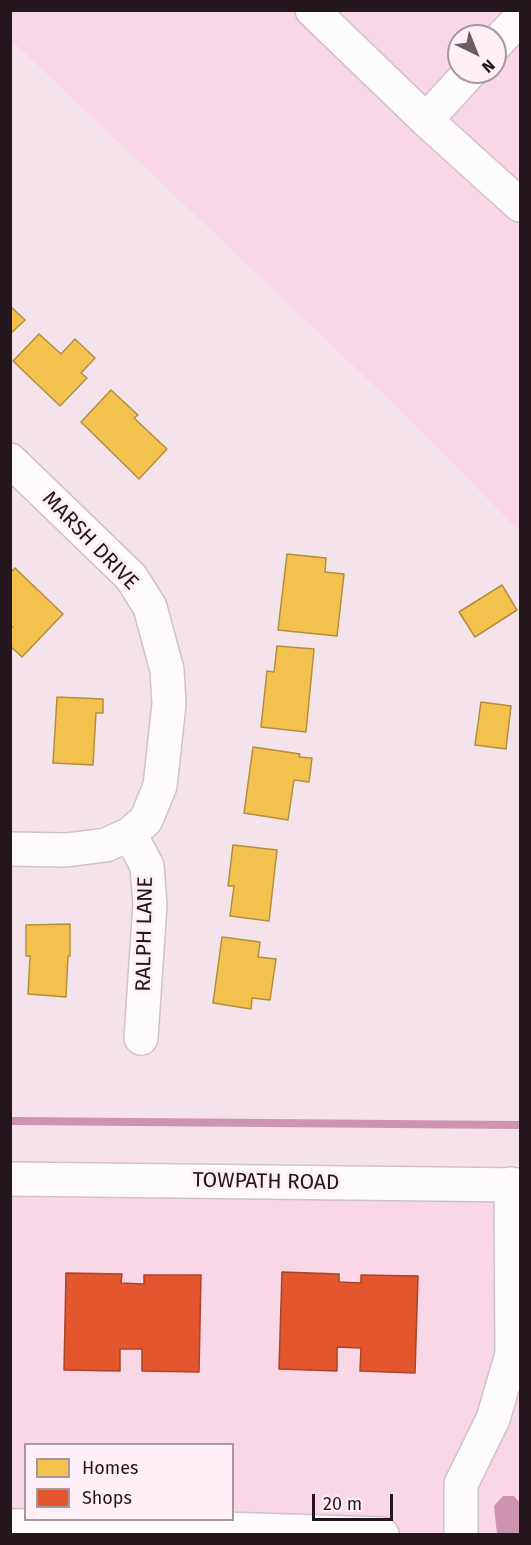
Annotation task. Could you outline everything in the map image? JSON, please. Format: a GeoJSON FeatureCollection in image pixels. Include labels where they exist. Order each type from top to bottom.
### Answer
{"type":"FeatureCollection","features":[{"type":"Feature","properties":{"kind":"street"},"geometry":{"type":"LineString","coordinates":[[312,10],[426,120],[520,205]]}},
{"type":"Feature","properties":{"kind":"street"},"geometry":{"type":"LineString","coordinates":[[507,32],[520,18]]}},
{"type":"Feature","properties":{"kind":"street"},"geometry":{"type":"LineString","coordinates":[[426,120],[459,84]]}},
{"type":"Feature","properties":{"kind":"street","name":"MARSH DRIVE"},"geometry":{"type":"LineString","coordinates":[[10,460],[131,578],[150,607],[167,670],[169,704],[160,786],[146,820],[130,834]]}},
{"type":"Feature","properties":{"kind":"street"},"geometry":{"type":"LineString","coordinates":[[10,849],[66,850],[106,845],[130,834]]}},
{"type":"Feature","properties":{"kind":"street","name":"RALPH LANE"},"geometry":{"type":"LineString","coordinates":[[130,834],[147,866],[150,904],[141,1038]]}},
{"type":"Feature","properties":{"kind":"street","name":"TOWPATH ROAD"},"geometry":{"type":"LineString","coordinates":[[10,1179],[516,1185]]}},
{"type":"Feature","properties":{"kind":"street"},"geometry":{"type":"LineString","coordinates":[[461,1534],[461,1484],[493,1419],[512,1354],[516,1185]]}},
{"type":"Feature","properties":{"kind":"street"},"geometry":{"type":"LineString","coordinates":[[10,1526],[95,1525],[382,1534]]}},
{"type":"Feature","properties":{"kind":"shaded area"},"geometry":{"type":"Polygon","coordinates":[[[10,11],[520,11],[520,532],[405,415],[11,40],[10,11]]]}},
{"type":"Feature","properties":{"kind":"shaded area"},"geometry":{"type":"Polygon","coordinates":[[[11,1179],[520,1185],[520,1534],[11,1534],[11,1179]]]}},
{"type":"Feature","properties":{"kind":"shaded area"},"geometry":{"type":"Polygon","coordinates":[[[503,1496],[514,1496],[520,1503],[520,1534],[497,1534],[494,1506],[503,1496]]]}},
{"type":"Feature","properties":{"kind":"building: Homes"},"geometry":{"type":"Polygon","coordinates":[[[10,306],[25,320],[10,334],[10,306]]]}},
{"type":"Feature","properties":{"kind":"building: Homes"},"geometry":{"type":"Polygon","coordinates":[[[39,334],[61,354],[75,339],[95,358],[81,373],[87,378],[60,406],[13,361],[39,334]]]}},
{"type":"Feature","properties":{"kind":"building: Homes"},"geometry":{"type":"Polygon","coordinates":[[[111,390],[138,415],[134,418],[167,449],[139,479],[81,422],[111,390]]]}},
{"type":"Feature","properties":{"kind":"building: Homes"},"geometry":{"type":"Polygon","coordinates":[[[287,554],[326,558],[325,572],[344,574],[337,636],[278,630],[287,554]]]}},
{"type":"Feature","properties":{"kind":"building: Homes"},"geometry":{"type":"Polygon","coordinates":[[[15,568],[63,614],[22,657],[10,646],[10,629],[13,627],[10,625],[10,573],[15,568]]]}},
{"type":"Feature","properties":{"kind":"building: Homes"},"geometry":{"type":"Polygon","coordinates":[[[502,585],[517,610],[475,637],[459,612],[502,585]]]}},
{"type":"Feature","properties":{"kind":"building: Homes"},"geometry":{"type":"Polygon","coordinates":[[[277,646],[314,649],[306,732],[261,727],[267,671],[274,672],[277,646]]]}},
{"type":"Feature","properties":{"kind":"building: Homes"},"geometry":{"type":"Polygon","coordinates":[[[57,697],[103,699],[103,713],[96,713],[93,765],[53,763],[57,697]]]}},
{"type":"Feature","properties":{"kind":"building: Homes"},"geometry":{"type":"Polygon","coordinates":[[[481,702],[511,706],[506,749],[475,745],[481,702]]]}},
{"type":"Feature","properties":{"kind":"building: Homes"},"geometry":{"type":"Polygon","coordinates":[[[253,747],[312,758],[309,782],[294,780],[288,820],[244,813],[253,747]]]}},
{"type":"Feature","properties":{"kind":"building: Homes"},"geometry":{"type":"Polygon","coordinates":[[[233,845],[277,850],[269,921],[230,916],[234,886],[228,886],[233,845]]]}},
{"type":"Feature","properties":{"kind":"building: Homes"},"geometry":{"type":"Polygon","coordinates":[[[70,924],[66,997],[28,994],[30,956],[26,956],[26,925],[70,924]]]}},
{"type":"Feature","properties":{"kind":"building: Homes"},"geometry":{"type":"Polygon","coordinates":[[[222,937],[260,942],[258,957],[276,959],[270,1000],[252,998],[251,1009],[213,1003],[222,937]]]}},
{"type":"Feature","properties":{"kind":"building: Shops"},"geometry":{"type":"Polygon","coordinates":[[[282,1272],[339,1274],[339,1282],[361,1283],[361,1275],[418,1276],[415,1373],[360,1371],[361,1348],[337,1347],[337,1371],[279,1369],[282,1272]]]}},
{"type":"Feature","properties":{"kind":"building: Shops"},"geometry":{"type":"Polygon","coordinates":[[[66,1273],[122,1274],[121,1283],[144,1284],[144,1275],[201,1275],[199,1372],[142,1371],[142,1349],[120,1349],[120,1371],[64,1370],[66,1273]]]}},
{"type":"Feature","properties":{"kind":"waterway"},"geometry":{"type":"LineString","coordinates":[[10,1121],[520,1125]]}}]}
